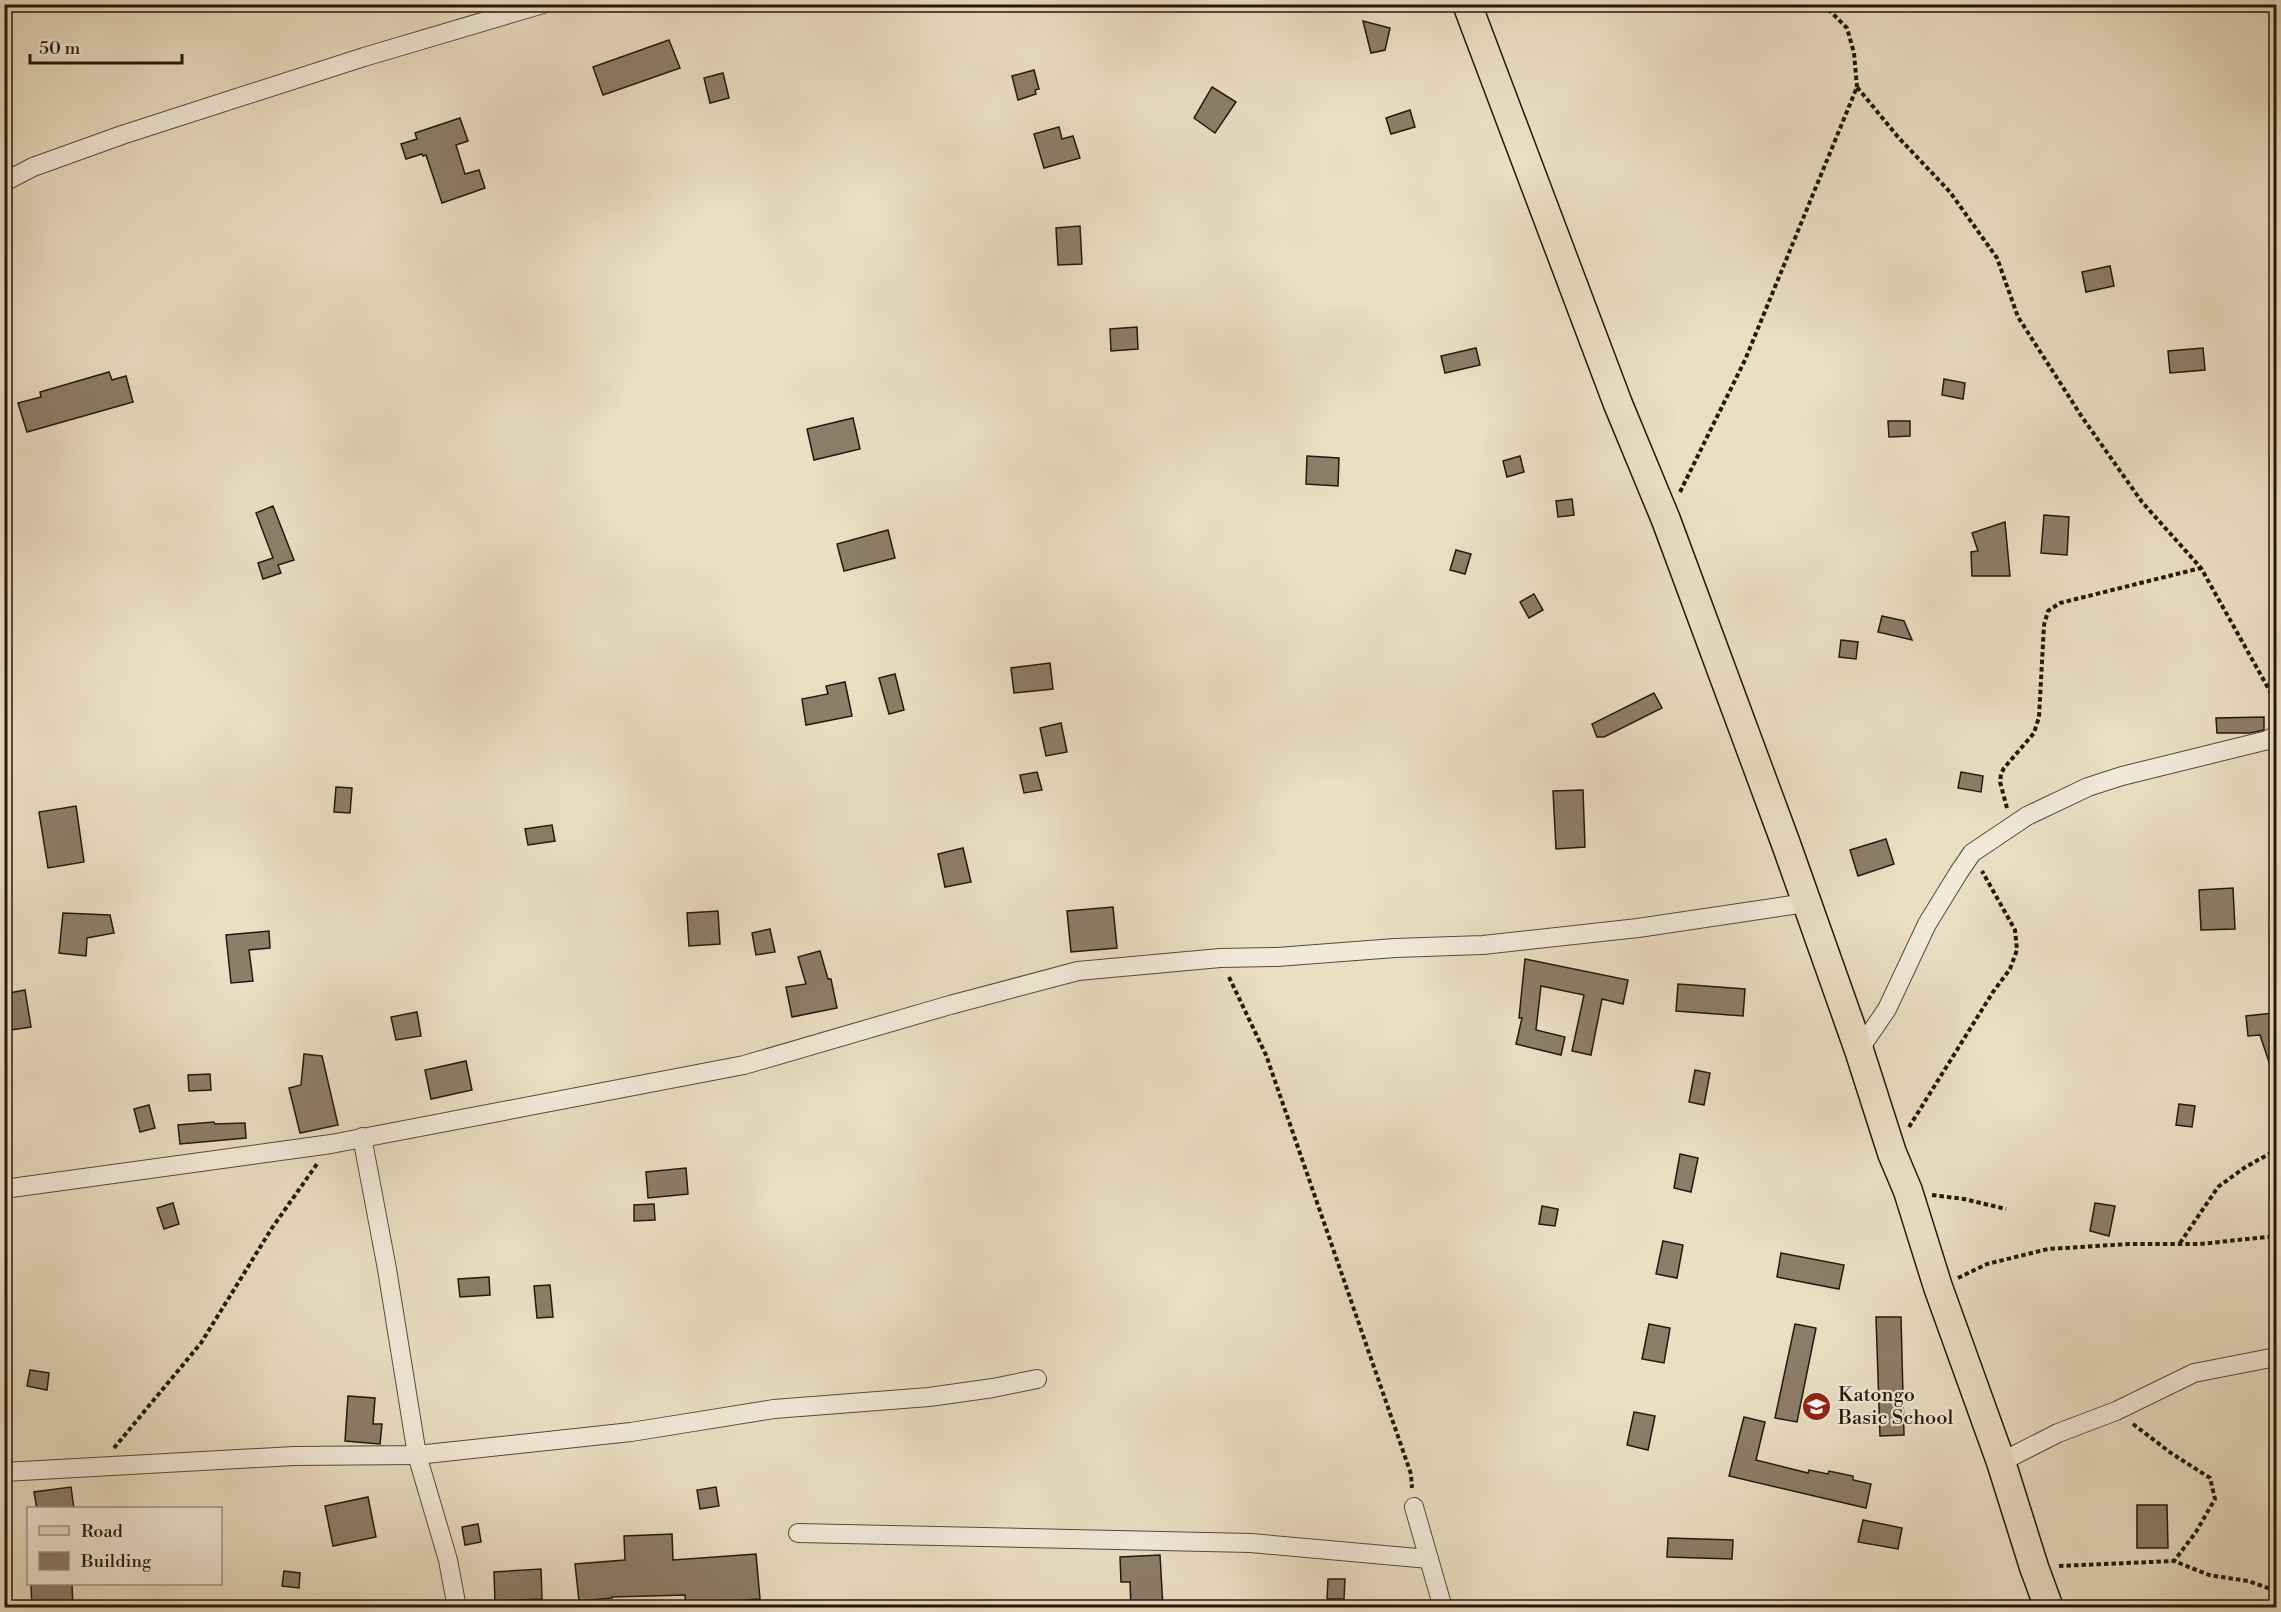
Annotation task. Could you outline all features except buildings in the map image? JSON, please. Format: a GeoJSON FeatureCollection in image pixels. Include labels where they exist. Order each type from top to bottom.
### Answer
{"type":"FeatureCollection","features":[{"type":"Feature","properties":{"kind":"main road"},"geometry":{"type":"LineString","coordinates":[[1467,4],[1618,404],[1666,520],[1806,903],[1859,1050],[1892,1153],[1908,1191],[1938,1287],[2001,1462],[2049,1608]]}},
{"type":"Feature","properties":{"kind":"street"},"geometry":{"type":"LineString","coordinates":[[4,182],[33,167],[122,135],[364,57],[543,4]]}},
{"type":"Feature","properties":{"kind":"street"},"geometry":{"type":"LineString","coordinates":[[1859,1050],[1887,1008],[1927,924],[1972,853],[2027,816],[2088,787],[2122,776],[2268,740],[2277,735]]}},
{"type":"Feature","properties":{"kind":"street"},"geometry":{"type":"LineString","coordinates":[[4,1189],[331,1144],[744,1065],[950,1005],[1078,971],[1220,958],[1277,957],[1395,948],[1484,945],[1638,928],[1806,903]]}},
{"type":"Feature","properties":{"kind":"street"},"geometry":{"type":"LineString","coordinates":[[362,1137],[387,1269],[417,1455],[448,1560],[457,1608]]}},
{"type":"Feature","properties":{"kind":"street"},"geometry":{"type":"LineString","coordinates":[[2001,1462],[2058,1433],[2116,1411],[2194,1373],[2277,1357]]}},
{"type":"Feature","properties":{"kind":"street"},"geometry":{"type":"LineString","coordinates":[[4,1472],[294,1456],[417,1455],[630,1432],[774,1410],[929,1397],[1037,1379]]}},
{"type":"Feature","properties":{"kind":"street"},"geometry":{"type":"LineString","coordinates":[[1414,1507],[1443,1608]]}},
{"type":"Feature","properties":{"kind":"street"},"geometry":{"type":"LineString","coordinates":[[798,1533],[1251,1543],[1429,1559]]}},
{"type":"Feature","properties":{"kind":"path"},"geometry":{"type":"LineString","coordinates":[[1666,520],[1745,360],[1857,87],[1854,53],[1847,28],[1823,4]]}},
{"type":"Feature","properties":{"kind":"path"},"geometry":{"type":"LineString","coordinates":[[1857,87],[1898,137],[1950,192],[1997,258],[2018,317],[2082,417],[2142,502],[2201,568],[2277,702]]}},
{"type":"Feature","properties":{"kind":"path"},"geometry":{"type":"LineString","coordinates":[[2011,827],[2001,774],[2034,733],[2039,717],[2044,625],[2048,611],[2060,603],[2201,568]]}},
{"type":"Feature","properties":{"kind":"path"},"geometry":{"type":"LineString","coordinates":[[1892,1153],[1993,992],[2010,969],[2017,950],[2015,930],[1972,853]]}},
{"type":"Feature","properties":{"kind":"path"},"geometry":{"type":"LineString","coordinates":[[1220,958],[1266,1055],[1411,1474],[1414,1507]]}},
{"type":"Feature","properties":{"kind":"path"},"geometry":{"type":"LineString","coordinates":[[98,1467],[201,1343],[272,1228],[331,1144]]}},
{"type":"Feature","properties":{"kind":"path"},"geometry":{"type":"LineString","coordinates":[[2180,1243],[2218,1187],[2244,1168],[2277,1150]]}},
{"type":"Feature","properties":{"kind":"path"},"geometry":{"type":"LineString","coordinates":[[1908,1191],[1964,1199],[2006,1209]]}},
{"type":"Feature","properties":{"kind":"path"},"geometry":{"type":"LineString","coordinates":[[1938,1287],[1987,1264],[2048,1249],[2129,1244],[2200,1244],[2277,1236]]}},
{"type":"Feature","properties":{"kind":"path"},"geometry":{"type":"LineString","coordinates":[[2116,1411],[2171,1454],[2210,1478],[2215,1499],[2196,1532],[2174,1561]]}},
{"type":"Feature","properties":{"kind":"path"},"geometry":{"type":"LineString","coordinates":[[2034,1567],[2174,1561],[2209,1575],[2248,1581],[2277,1591]]}},
{"type":"Feature","properties":{"kind":"place","name":"Katongo Basic School"},"geometry":{"type":"Point","coordinates":[1817,1406]}}]}
